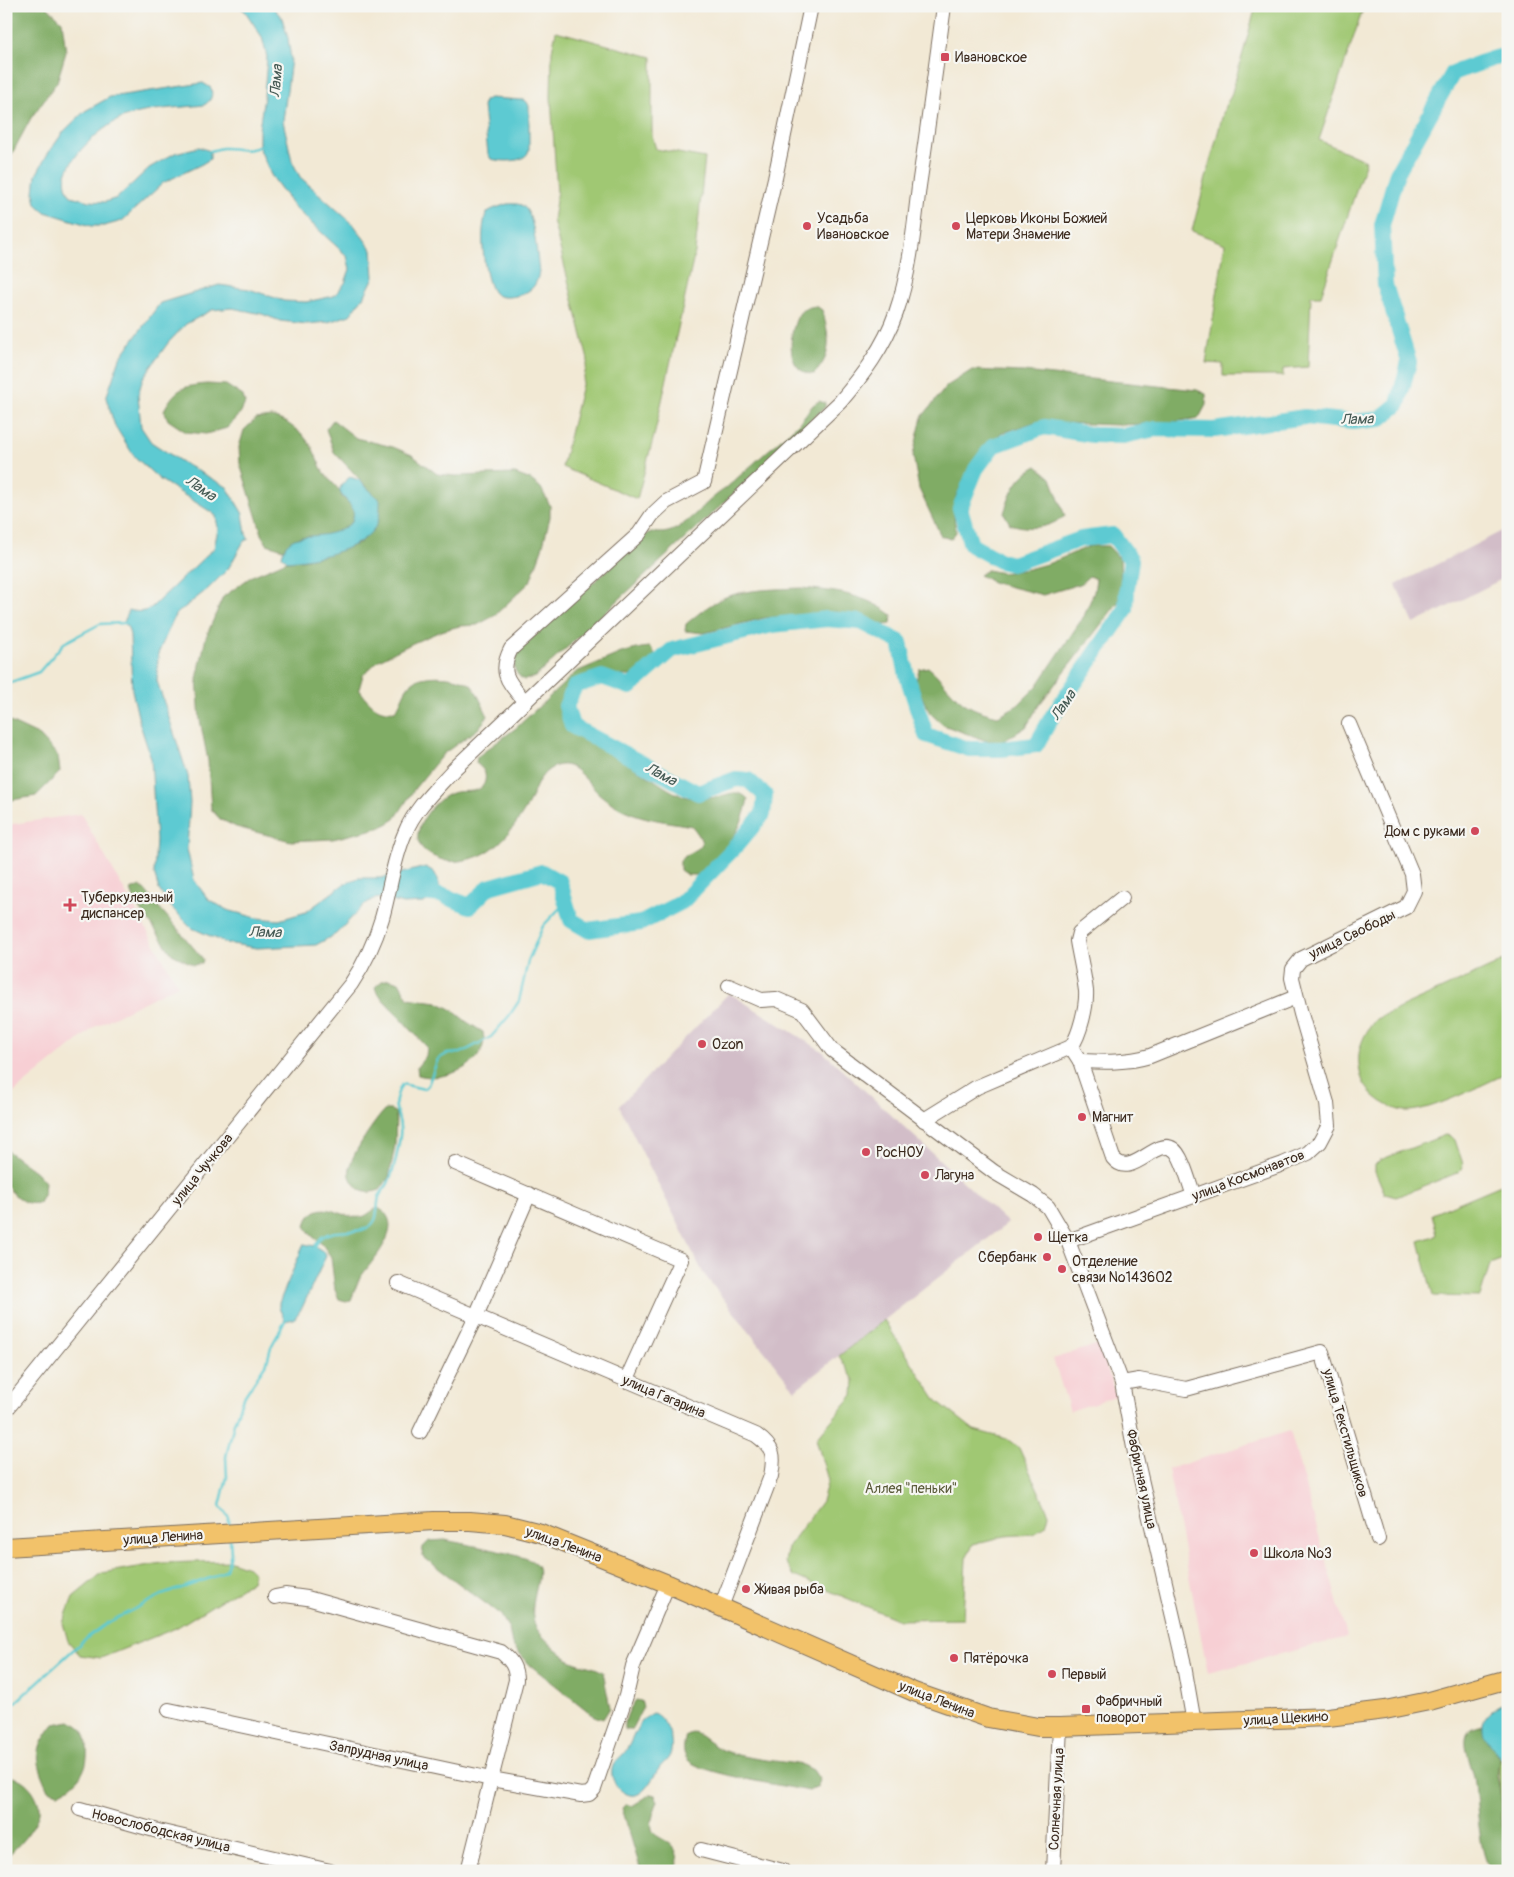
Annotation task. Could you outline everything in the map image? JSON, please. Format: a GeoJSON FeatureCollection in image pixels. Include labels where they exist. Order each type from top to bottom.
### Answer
{"type":"FeatureCollection","features":[{"type":"Feature","properties":{"kind":"main road","name":"улица Ленина"},"geometry":{"type":"LineString","coordinates":[[6,1547],[434,1521],[470,1521],[505,1524],[542,1533],[668,1584],[914,1692],[952,1706],[1014,1724],[1038,1728],[1060,1727]]}},
{"type":"Feature","properties":{"kind":"main road","name":"улица Щекино"},"geometry":{"type":"LineString","coordinates":[[1060,1727],[1328,1717],[1385,1710],[1429,1701],[1508,1679]]}},
{"type":"Feature","properties":{"kind":"street"},"geometry":{"type":"LineString","coordinates":[[525,702],[505,675],[505,661],[511,649],[639,534],[652,515],[666,502],[704,482],[775,178],[811,6]]}},
{"type":"Feature","properties":{"kind":"street","name":"улица Чучкова"},"geometry":{"type":"LineString","coordinates":[[6,1410],[340,998],[362,966],[374,941],[405,831],[425,801],[454,769],[840,402],[861,377],[878,351],[896,312],[908,259],[944,6]]}},
{"type":"Feature","properties":{"kind":"street","name":"улица Свободы"},"geometry":{"type":"LineString","coordinates":[[1292,978],[1293,969],[1301,960],[1406,907],[1414,891],[1412,874],[1349,724]]}},
{"type":"Feature","properties":{"kind":"street"},"geometry":{"type":"LineString","coordinates":[[924,1120],[977,1087],[1072,1047],[1080,1029],[1086,994],[1077,941],[1079,934],[1122,898]]}},
{"type":"Feature","properties":{"kind":"street","name":"улица Космонавтов"},"geometry":{"type":"LineString","coordinates":[[1068,1241],[1283,1164],[1308,1153],[1320,1142],[1329,1124],[1328,1103],[1292,978]]}},
{"type":"Feature","properties":{"kind":"street","name":"Фабричная улица"},"geometry":{"type":"LineString","coordinates":[[729,986],[762,1000],[776,998],[802,1010],[832,1050],[994,1172],[1033,1195],[1048,1207],[1068,1241],[1122,1383],[1135,1453],[1183,1660],[1194,1723]]}},
{"type":"Feature","properties":{"kind":"street"},"geometry":{"type":"LineString","coordinates":[[1080,1061],[1134,1061],[1296,997]]}},
{"type":"Feature","properties":{"kind":"street"},"geometry":{"type":"LineString","coordinates":[[1072,1047],[1080,1061],[1116,1162],[1123,1165],[1130,1164],[1158,1150],[1167,1147],[1173,1148],[1178,1154],[1194,1196]]}},
{"type":"Feature","properties":{"kind":"street"},"geometry":{"type":"LineString","coordinates":[[455,1163],[681,1260],[626,1381]]}},
{"type":"Feature","properties":{"kind":"street"},"geometry":{"type":"LineString","coordinates":[[420,1432],[476,1316],[529,1194]]}},
{"type":"Feature","properties":{"kind":"street","name":"улица Гагарина"},"geometry":{"type":"LineString","coordinates":[[398,1283],[756,1435],[767,1443],[774,1460],[771,1476],[721,1607]]}},
{"type":"Feature","properties":{"kind":"street","name":"улица Текстильщиков"},"geometry":{"type":"LineString","coordinates":[[1122,1383],[1140,1380],[1186,1389],[1322,1352],[1378,1539]]}},
{"type":"Feature","properties":{"kind":"street","name":"Запрудная улица"},"geometry":{"type":"LineString","coordinates":[[169,1710],[491,1779],[581,1795],[589,1794],[594,1789],[626,1696],[633,1666],[668,1584]]}},
{"type":"Feature","properties":{"kind":"street"},"geometry":{"type":"LineString","coordinates":[[275,1597],[307,1598],[502,1652],[510,1659],[516,1669],[516,1680],[468,1871]]}},
{"type":"Feature","properties":{"kind":"street","name":"Солнечная улица"},"geometry":{"type":"LineString","coordinates":[[1053,1871],[1060,1727]]}},
{"type":"Feature","properties":{"kind":"street","name":"Новослободская улица"},"geometry":{"type":"LineString","coordinates":[[80,1809],[158,1832],[330,1871]]}},
{"type":"Feature","properties":{"kind":"street"},"geometry":{"type":"LineString","coordinates":[[701,1850],[783,1871]]}},
{"type":"Feature","properties":{"kind":"shaded area"},"geometry":{"type":"Polygon","coordinates":[[[1508,528],[1508,576],[1414,624],[1396,585],[1508,528]]]}},
{"type":"Feature","properties":{"kind":"shaded area","name":"Туберкулезный диспансер"},"geometry":{"type":"Polygon","coordinates":[[[81,814],[178,985],[96,1026],[6,1099],[6,825],[81,814]]]}},
{"type":"Feature","properties":{"kind":"shaded area"},"geometry":{"type":"Polygon","coordinates":[[[729,993],[822,1051],[1008,1223],[795,1390],[703,1273],[619,1106],[729,993]]]}},
{"type":"Feature","properties":{"kind":"shaded area"},"geometry":{"type":"Polygon","coordinates":[[[1099,1344],[1116,1396],[1070,1411],[1053,1359],[1099,1344]]]}},
{"type":"Feature","properties":{"kind":"shaded area","name":"Школа №3"},"geometry":{"type":"Polygon","coordinates":[[[1290,1431],[1347,1637],[1208,1673],[1168,1469],[1290,1431]]]}},
{"type":"Feature","properties":{"kind":"green space"},"geometry":{"type":"Polygon","coordinates":[[[6,6],[46,6],[62,21],[66,52],[57,82],[31,118],[6,165],[6,6]]]}},
{"type":"Feature","properties":{"kind":"green space"},"geometry":{"type":"Polygon","coordinates":[[[1256,6],[1364,6],[1319,140],[1366,161],[1321,296],[1311,296],[1308,367],[1283,369],[1283,376],[1223,376],[1223,364],[1206,363],[1225,244],[1192,231],[1225,106],[1231,96],[1256,6]]]}},
{"type":"Feature","properties":{"kind":"green space"},"geometry":{"type":"Polygon","coordinates":[[[556,31],[652,57],[652,136],[656,149],[705,158],[695,252],[655,432],[637,499],[562,467],[588,360],[553,220],[557,194],[551,97],[552,51],[556,31]]]}},
{"type":"Feature","properties":{"kind":"green space"},"geometry":{"type":"Polygon","coordinates":[[[816,306],[822,310],[827,328],[828,344],[825,359],[814,374],[805,372],[798,367],[791,351],[791,341],[795,322],[799,314],[809,307],[816,306]]]}},
{"type":"Feature","properties":{"kind":"green space"},"geometry":{"type":"Polygon","coordinates":[[[972,370],[1024,372],[1197,390],[1206,394],[1206,405],[1199,418],[1166,423],[1118,425],[1035,422],[1000,434],[970,466],[956,497],[954,516],[956,532],[951,539],[941,536],[919,489],[913,455],[922,417],[947,386],[972,370]]]}},
{"type":"Feature","properties":{"kind":"green space"},"geometry":{"type":"Polygon","coordinates":[[[207,384],[226,385],[243,396],[245,403],[241,412],[227,428],[206,434],[186,432],[168,420],[164,410],[172,397],[186,387],[207,384]]]}},
{"type":"Feature","properties":{"kind":"green space"},"geometry":{"type":"Polygon","coordinates":[[[819,401],[825,403],[825,407],[727,500],[535,677],[524,680],[520,677],[515,669],[515,661],[521,648],[648,533],[668,532],[682,525],[799,423],[813,405],[819,401]]]}},
{"type":"Feature","properties":{"kind":"green space"},"geometry":{"type":"Polygon","coordinates":[[[272,417],[286,422],[302,434],[312,447],[323,472],[340,491],[342,497],[350,504],[354,513],[352,522],[340,530],[327,535],[299,538],[283,549],[267,544],[263,537],[240,464],[239,447],[244,430],[256,419],[272,417]]]}},
{"type":"Feature","properties":{"kind":"green space"},"geometry":{"type":"Polygon","coordinates":[[[333,420],[356,438],[393,447],[412,455],[437,474],[456,476],[515,474],[531,480],[541,488],[550,506],[550,517],[542,549],[530,582],[494,616],[477,625],[460,626],[441,631],[413,643],[379,660],[363,675],[359,689],[366,699],[378,709],[389,711],[395,711],[407,688],[418,679],[442,676],[467,682],[474,688],[488,716],[478,729],[443,754],[415,788],[395,819],[382,827],[333,839],[291,841],[236,827],[220,819],[211,809],[208,761],[200,720],[197,679],[206,637],[223,597],[252,576],[287,561],[326,555],[360,543],[367,487],[334,452],[326,429],[333,420]]]}},
{"type":"Feature","properties":{"kind":"green space"},"geometry":{"type":"Polygon","coordinates":[[[1037,466],[1051,478],[1065,516],[1052,524],[1039,527],[1032,528],[1010,524],[1004,513],[1012,492],[1024,475],[1037,466]]]}},
{"type":"Feature","properties":{"kind":"green space"},"geometry":{"type":"Polygon","coordinates":[[[1090,546],[1108,546],[1120,559],[1121,581],[1119,601],[1039,705],[1026,727],[1002,742],[987,741],[943,725],[930,713],[921,695],[916,681],[919,669],[928,667],[958,698],[968,705],[979,711],[998,716],[1018,705],[1037,686],[1084,616],[1094,592],[1096,579],[1089,576],[1080,584],[1043,595],[995,583],[979,575],[987,570],[1003,573],[1028,569],[1050,563],[1090,546]]]}},
{"type":"Feature","properties":{"kind":"green space"},"geometry":{"type":"Polygon","coordinates":[[[801,588],[837,592],[871,602],[892,615],[891,624],[882,625],[836,612],[764,618],[704,633],[685,631],[686,624],[695,616],[728,596],[773,589],[801,588]]]}},
{"type":"Feature","properties":{"kind":"green space"},"geometry":{"type":"Polygon","coordinates":[[[650,647],[655,654],[654,661],[640,672],[630,676],[593,675],[573,686],[567,693],[563,715],[567,726],[577,734],[675,793],[694,798],[737,793],[748,799],[736,833],[723,850],[698,875],[687,875],[680,870],[680,860],[697,849],[702,843],[692,826],[646,818],[624,810],[597,792],[576,770],[570,766],[563,765],[556,766],[545,773],[515,825],[502,840],[487,852],[469,859],[449,861],[429,854],[423,849],[419,843],[419,829],[422,821],[433,806],[452,793],[476,790],[483,786],[485,773],[476,763],[477,757],[516,728],[576,672],[621,653],[650,647]]]}},
{"type":"Feature","properties":{"kind":"green space"},"geometry":{"type":"Polygon","coordinates":[[[6,720],[40,736],[58,756],[60,772],[36,796],[6,801],[6,720]]]}},
{"type":"Feature","properties":{"kind":"green space"},"geometry":{"type":"Polygon","coordinates":[[[140,886],[203,959],[202,963],[194,965],[172,954],[135,901],[131,890],[140,886]]]}},
{"type":"Feature","properties":{"kind":"green space"},"geometry":{"type":"Polygon","coordinates":[[[1508,959],[1508,1073],[1441,1103],[1415,1110],[1404,1111],[1395,1109],[1372,1094],[1362,1080],[1359,1068],[1359,1053],[1366,1032],[1376,1019],[1508,959]]]}},
{"type":"Feature","properties":{"kind":"green space"},"geometry":{"type":"Polygon","coordinates":[[[389,979],[399,982],[408,998],[437,1002],[451,1009],[483,1032],[484,1043],[480,1053],[473,1062],[452,1073],[440,1076],[418,1075],[417,1067],[426,1056],[427,1047],[377,993],[375,987],[382,981],[389,979]]]}},
{"type":"Feature","properties":{"kind":"green space"},"geometry":{"type":"Polygon","coordinates":[[[385,1110],[391,1110],[396,1113],[395,1145],[389,1177],[380,1190],[363,1191],[357,1188],[351,1179],[351,1161],[364,1137],[385,1110]]]}},
{"type":"Feature","properties":{"kind":"green space"},"geometry":{"type":"Polygon","coordinates":[[[1445,1135],[1451,1136],[1455,1140],[1463,1164],[1457,1173],[1396,1197],[1385,1194],[1375,1171],[1375,1165],[1380,1160],[1445,1135]]]}},
{"type":"Feature","properties":{"kind":"green space"},"geometry":{"type":"Polygon","coordinates":[[[6,1150],[36,1172],[45,1182],[44,1193],[39,1203],[24,1202],[6,1186],[6,1150]]]}},
{"type":"Feature","properties":{"kind":"green space"},"geometry":{"type":"Polygon","coordinates":[[[1508,1182],[1508,1257],[1490,1264],[1480,1297],[1433,1296],[1419,1241],[1437,1235],[1432,1214],[1508,1182]]]}},
{"type":"Feature","properties":{"kind":"green space"},"geometry":{"type":"Polygon","coordinates":[[[378,1208],[387,1215],[390,1224],[385,1243],[360,1278],[351,1300],[339,1299],[335,1290],[331,1257],[305,1226],[310,1216],[322,1209],[353,1217],[361,1217],[378,1208]]]}},
{"type":"Feature","properties":{"kind":"green space","name":"Аллея \"пеньки\""},"geometry":{"type":"Polygon","coordinates":[[[884,1320],[937,1401],[974,1430],[1007,1439],[1019,1448],[1049,1514],[1046,1525],[1033,1534],[1005,1536],[973,1544],[966,1558],[963,1619],[899,1620],[794,1576],[785,1562],[788,1547],[822,1501],[828,1480],[816,1439],[853,1395],[854,1380],[839,1356],[884,1320]]]}},
{"type":"Feature","properties":{"kind":"green space"},"geometry":{"type":"Polygon","coordinates":[[[445,1540],[519,1556],[535,1563],[539,1575],[533,1604],[534,1623],[539,1632],[555,1649],[566,1657],[574,1662],[603,1672],[610,1708],[603,1719],[594,1716],[530,1665],[512,1645],[509,1629],[501,1615],[422,1556],[423,1547],[429,1541],[445,1540]]]}},
{"type":"Feature","properties":{"kind":"green space"},"geometry":{"type":"Polygon","coordinates":[[[231,1561],[248,1567],[254,1573],[252,1581],[176,1628],[101,1658],[80,1655],[68,1641],[63,1623],[73,1597],[102,1573],[162,1563],[231,1561]]]}},
{"type":"Feature","properties":{"kind":"green space"},"geometry":{"type":"Polygon","coordinates":[[[636,1700],[641,1701],[643,1707],[631,1730],[625,1730],[625,1722],[636,1700]]]}},
{"type":"Feature","properties":{"kind":"green space"},"geometry":{"type":"Polygon","coordinates":[[[70,1721],[82,1729],[86,1738],[87,1754],[85,1768],[72,1785],[58,1793],[49,1790],[44,1779],[39,1763],[39,1749],[42,1741],[54,1724],[70,1721]]]}},
{"type":"Feature","properties":{"kind":"green space"},"geometry":{"type":"Polygon","coordinates":[[[1483,1725],[1486,1737],[1499,1757],[1497,1775],[1502,1805],[1501,1825],[1508,1839],[1508,1868],[1499,1871],[1494,1871],[1490,1868],[1483,1851],[1474,1779],[1466,1745],[1467,1735],[1470,1731],[1483,1725]]]}},
{"type":"Feature","properties":{"kind":"green space"},"geometry":{"type":"Polygon","coordinates":[[[694,1732],[730,1753],[750,1758],[803,1765],[813,1770],[819,1779],[818,1786],[809,1791],[726,1775],[696,1765],[688,1760],[684,1751],[686,1735],[694,1732]]]}},
{"type":"Feature","properties":{"kind":"green space"},"geometry":{"type":"Polygon","coordinates":[[[1499,1757],[1508,1762],[1508,1836],[1505,1835],[1502,1824],[1499,1757]]]}},
{"type":"Feature","properties":{"kind":"green space"},"geometry":{"type":"Polygon","coordinates":[[[13,1777],[24,1782],[32,1790],[39,1806],[39,1812],[30,1830],[6,1857],[6,1778],[13,1777]]]}},
{"type":"Feature","properties":{"kind":"green space"},"geometry":{"type":"Polygon","coordinates":[[[651,1794],[655,1795],[658,1801],[652,1818],[652,1829],[658,1837],[673,1846],[678,1860],[677,1871],[641,1871],[622,1808],[626,1804],[632,1806],[651,1794]]]}},
{"type":"Feature","properties":{"kind":"water"},"geometry":{"type":"Polygon","coordinates":[[[238,6],[272,6],[282,18],[288,38],[291,59],[283,121],[292,161],[300,177],[354,225],[372,250],[374,277],[365,295],[350,315],[328,322],[307,324],[280,321],[262,314],[232,308],[212,310],[186,324],[168,343],[143,378],[138,395],[141,427],[151,442],[185,464],[227,487],[243,514],[246,534],[249,539],[244,541],[228,569],[209,588],[175,615],[158,654],[157,681],[188,776],[190,803],[187,849],[194,880],[208,899],[227,910],[257,918],[279,920],[306,912],[344,884],[358,878],[381,878],[426,867],[434,872],[438,879],[439,887],[435,894],[424,903],[403,904],[381,898],[373,899],[364,905],[336,934],[316,945],[257,948],[226,943],[192,928],[173,909],[159,890],[154,873],[156,840],[151,758],[139,721],[132,690],[130,635],[124,623],[128,610],[141,612],[152,607],[214,548],[218,529],[216,516],[159,479],[134,456],[115,426],[106,398],[120,358],[160,303],[219,285],[249,289],[284,301],[306,302],[334,296],[345,283],[350,269],[347,256],[295,208],[271,175],[259,147],[259,129],[267,57],[262,37],[245,11],[238,6]]]}},
{"type":"Feature","properties":{"kind":"water"},"geometry":{"type":"Polygon","coordinates":[[[203,83],[211,88],[212,93],[210,100],[204,105],[144,112],[117,121],[99,133],[82,149],[69,167],[65,178],[67,189],[71,196],[89,201],[105,202],[117,198],[149,168],[175,153],[199,147],[210,151],[210,159],[163,183],[122,221],[104,226],[91,226],[45,212],[36,204],[34,192],[36,175],[64,131],[85,111],[110,97],[203,83]]]}},
{"type":"Feature","properties":{"kind":"water"},"geometry":{"type":"Polygon","coordinates":[[[489,98],[523,100],[527,102],[529,106],[529,150],[523,157],[502,161],[491,159],[488,154],[483,106],[484,101],[489,98]]]}},
{"type":"Feature","properties":{"kind":"water"},"geometry":{"type":"Polygon","coordinates":[[[507,204],[519,204],[527,211],[533,227],[539,272],[534,286],[527,292],[502,297],[494,293],[487,277],[483,252],[483,226],[489,211],[507,204]]]}},
{"type":"Feature","properties":{"kind":"water"},"geometry":{"type":"Polygon","coordinates":[[[350,477],[359,480],[380,500],[380,512],[373,530],[365,538],[345,549],[321,556],[287,561],[282,556],[284,548],[288,543],[300,538],[334,532],[352,522],[353,510],[340,491],[340,487],[350,477]]]}},
{"type":"Feature","properties":{"kind":"water"},"geometry":{"type":"Polygon","coordinates":[[[304,1244],[315,1246],[324,1252],[326,1256],[302,1308],[294,1319],[285,1321],[279,1308],[279,1303],[304,1244]]]}},
{"type":"Feature","properties":{"kind":"water"},"geometry":{"type":"Polygon","coordinates":[[[1508,1701],[1508,1762],[1487,1741],[1483,1724],[1492,1710],[1508,1701]]]}},
{"type":"Feature","properties":{"kind":"water"},"geometry":{"type":"Polygon","coordinates":[[[653,1713],[662,1720],[669,1731],[671,1737],[670,1755],[646,1788],[637,1795],[631,1795],[621,1791],[616,1784],[612,1776],[612,1768],[626,1751],[640,1724],[653,1713]]]}},
{"type":"Feature","properties":{"kind":"waterway","name":"Лама"},"geometry":{"type":"LineString","coordinates":[[413,892],[441,895],[470,906],[489,887],[542,872],[560,882],[571,920],[588,930],[641,923],[682,902],[735,847],[763,814],[765,795],[748,780],[736,779],[698,793],[572,726],[566,706],[575,686],[602,677],[630,687],[672,650],[772,625],[827,619],[861,622],[900,642],[907,676],[926,735],[969,749],[1001,749],[1036,745],[1053,715],[1126,609],[1131,560],[1113,535],[1081,539],[1012,564],[1000,561],[971,545],[960,508],[976,469],[993,446],[1044,427],[1093,435],[1123,436],[1155,429],[1214,430],[1305,417],[1353,422],[1380,419],[1398,404],[1409,362],[1385,285],[1382,225],[1397,173],[1453,73],[1508,55]]}},
{"type":"Feature","properties":{"kind":"waterway"},"geometry":{"type":"LineString","coordinates":[[210,151],[222,148],[251,149],[262,145]]}},
{"type":"Feature","properties":{"kind":"waterway"},"geometry":{"type":"LineString","coordinates":[[6,684],[39,672],[64,643],[100,624],[125,623]]}},
{"type":"Feature","properties":{"kind":"waterway"},"geometry":{"type":"LineString","coordinates":[[315,1246],[322,1237],[328,1234],[358,1231],[371,1226],[377,1214],[379,1197],[387,1185],[395,1165],[400,1136],[396,1100],[402,1084],[424,1089],[428,1085],[438,1059],[447,1054],[461,1053],[491,1037],[519,1001],[528,961],[543,926],[559,909],[567,906]]}},
{"type":"Feature","properties":{"kind":"waterway"},"geometry":{"type":"LineString","coordinates":[[229,1526],[229,1518],[220,1506],[227,1477],[226,1457],[234,1423],[242,1400],[267,1362],[271,1347],[285,1321]]}},
{"type":"Feature","properties":{"kind":"waterway"},"geometry":{"type":"LineString","coordinates":[[6,1711],[84,1640],[109,1622],[162,1595],[213,1577],[226,1570],[231,1553],[230,1539]]}},
{"type":"Feature","properties":{"kind":"place","name":"Ивановское"},"geometry":{"type":"Point","coordinates":[945,57]}},
{"type":"Feature","properties":{"kind":"place","name":"Усадьба Ивановское"},"geometry":{"type":"Point","coordinates":[807,226]}},
{"type":"Feature","properties":{"kind":"place","name":"Церковь Иконы Божией Матери Знамение"},"geometry":{"type":"Point","coordinates":[956,226]}},
{"type":"Feature","properties":{"kind":"place","name":"Дом с руками"},"geometry":{"type":"Point","coordinates":[1475,831]}},
{"type":"Feature","properties":{"kind":"place","name":"Туберкулезный диспансер"},"geometry":{"type":"Point","coordinates":[70,905]}},
{"type":"Feature","properties":{"kind":"place","name":"Ozon"},"geometry":{"type":"Point","coordinates":[702,1044]}},
{"type":"Feature","properties":{"kind":"place","name":"Магнит"},"geometry":{"type":"Point","coordinates":[1082,1117]}},
{"type":"Feature","properties":{"kind":"place","name":"РосНОУ"},"geometry":{"type":"Point","coordinates":[866,1152]}},
{"type":"Feature","properties":{"kind":"place","name":"Лагуна"},"geometry":{"type":"Point","coordinates":[925,1175]}},
{"type":"Feature","properties":{"kind":"place","name":"Щетка"},"geometry":{"type":"Point","coordinates":[1038,1237]}},
{"type":"Feature","properties":{"kind":"place","name":"Сбербанк"},"geometry":{"type":"Point","coordinates":[1047,1257]}},
{"type":"Feature","properties":{"kind":"place","name":"Отделение связи №143602"},"geometry":{"type":"Point","coordinates":[1062,1269]}},
{"type":"Feature","properties":{"kind":"place","name":"Школа №3"},"geometry":{"type":"Point","coordinates":[1254,1553]}},
{"type":"Feature","properties":{"kind":"place","name":"Живая рыба"},"geometry":{"type":"Point","coordinates":[746,1589]}},
{"type":"Feature","properties":{"kind":"place","name":"Пятёрочка"},"geometry":{"type":"Point","coordinates":[954,1658]}},
{"type":"Feature","properties":{"kind":"place","name":"Первый"},"geometry":{"type":"Point","coordinates":[1052,1674]}},
{"type":"Feature","properties":{"kind":"place","name":"Фабричный поворот"},"geometry":{"type":"Point","coordinates":[1086,1709]}}]}
